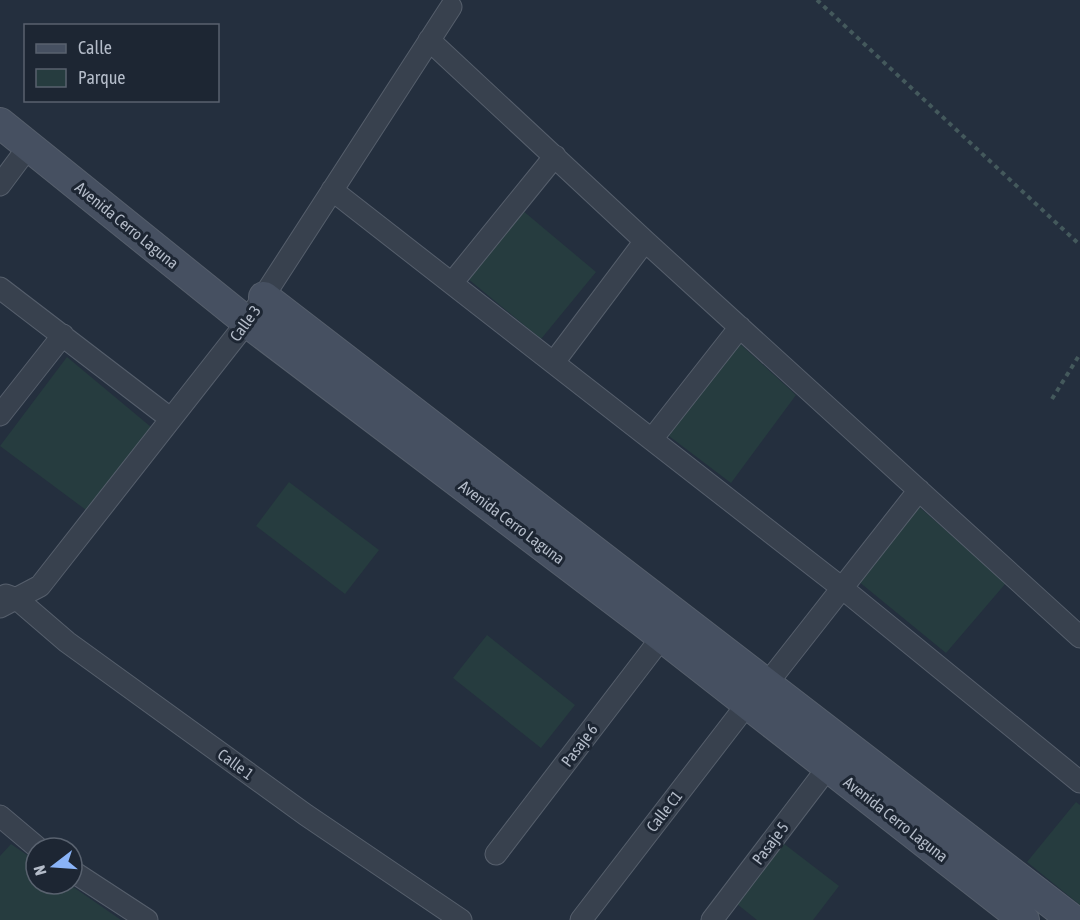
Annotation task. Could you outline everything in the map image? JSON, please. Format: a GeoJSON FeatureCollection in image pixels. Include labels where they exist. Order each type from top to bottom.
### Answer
{"type":"FeatureCollection","features":[{"type":"Feature","properties":{"kind":"street","name":"Calle 3"},"geometry":{"type":"LineString","coordinates":[[6,599],[40,586],[247,322],[451,6]]}},
{"type":"Feature","properties":{"kind":"street"},"geometry":{"type":"LineString","coordinates":[[429,40],[645,241],[1080,637]]}},
{"type":"Feature","properties":{"kind":"street","name":"Avenida Cerro Laguna"},"geometry":{"type":"LineString","coordinates":[[0,123],[247,322],[662,637],[757,694],[829,766],[1024,920]]}},
{"type":"Feature","properties":{"kind":"street"},"geometry":{"type":"LineString","coordinates":[[0,185],[28,146]]}},
{"type":"Feature","properties":{"kind":"street"},"geometry":{"type":"LineString","coordinates":[[452,283],[555,156]]}},
{"type":"Feature","properties":{"kind":"street"},"geometry":{"type":"LineString","coordinates":[[332,190],[842,588],[1080,782]]}},
{"type":"Feature","properties":{"kind":"street"},"geometry":{"type":"LineString","coordinates":[[554,362],[645,241]]}},
{"type":"Feature","properties":{"kind":"street"},"geometry":{"type":"LineString","coordinates":[[0,288],[171,420]]}},
{"type":"Feature","properties":{"kind":"street"},"geometry":{"type":"LineString","coordinates":[[264,297],[757,694],[1073,920]]}},
{"type":"Feature","properties":{"kind":"street"},"geometry":{"type":"LineString","coordinates":[[652,439],[740,327]]}},
{"type":"Feature","properties":{"kind":"street"},"geometry":{"type":"LineString","coordinates":[[0,415],[63,335]]}},
{"type":"Feature","properties":{"kind":"street","name":"Calle C1"},"geometry":{"type":"LineString","coordinates":[[581,920],[919,490]]}},
{"type":"Feature","properties":{"kind":"street","name":"Calle 1"},"geometry":{"type":"LineString","coordinates":[[6,599],[306,816],[461,920]]}},
{"type":"Feature","properties":{"kind":"street","name":"Pasaje 6"},"geometry":{"type":"LineString","coordinates":[[496,854],[662,637]]}},
{"type":"Feature","properties":{"kind":"street","name":"Pasaje 5"},"geometry":{"type":"LineString","coordinates":[[712,920],[829,766]]}},
{"type":"Feature","properties":{"kind":"street"},"geometry":{"type":"LineString","coordinates":[[0,816],[24,836]]}},
{"type":"Feature","properties":{"kind":"street"},"geometry":{"type":"LineString","coordinates":[[84,879],[147,920]]}},
{"type":"Feature","properties":{"kind":"path"},"geometry":{"type":"LineString","coordinates":[[817,0],[1080,245]]}},
{"type":"Feature","properties":{"kind":"path"},"geometry":{"type":"LineString","coordinates":[[1052,399],[1080,354]]}},
{"type":"Feature","properties":{"kind":"green space"},"geometry":{"type":"Polygon","coordinates":[[[522,210],[596,272],[541,339],[467,278],[522,210]]]}},
{"type":"Feature","properties":{"kind":"green space"},"geometry":{"type":"Polygon","coordinates":[[[738,342],[796,395],[731,483],[665,433],[738,342]]]}},
{"type":"Feature","properties":{"kind":"green space"},"geometry":{"type":"Polygon","coordinates":[[[67,357],[151,427],[86,510],[0,446],[67,357]]]}},
{"type":"Feature","properties":{"kind":"green space"},"geometry":{"type":"Polygon","coordinates":[[[289,482],[379,550],[345,594],[256,526],[289,482]]]}},
{"type":"Feature","properties":{"kind":"green space"},"geometry":{"type":"Polygon","coordinates":[[[917,505],[1006,583],[946,653],[858,581],[917,505]]]}},
{"type":"Feature","properties":{"kind":"green space"},"geometry":{"type":"Polygon","coordinates":[[[487,635],[575,705],[541,748],[453,678],[487,635]]]}},
{"type":"Feature","properties":{"kind":"green space"},"geometry":{"type":"Polygon","coordinates":[[[1076,802],[1080,805],[1080,905],[1027,862],[1076,802]]]}},
{"type":"Feature","properties":{"kind":"green space"},"geometry":{"type":"Polygon","coordinates":[[[783,843],[839,886],[813,920],[757,920],[737,904],[783,843]]]}},
{"type":"Feature","properties":{"kind":"green space"},"geometry":{"type":"Polygon","coordinates":[[[11,844],[24,853],[24,896],[84,894],[121,920],[0,920],[0,856],[11,844]]]}}]}
